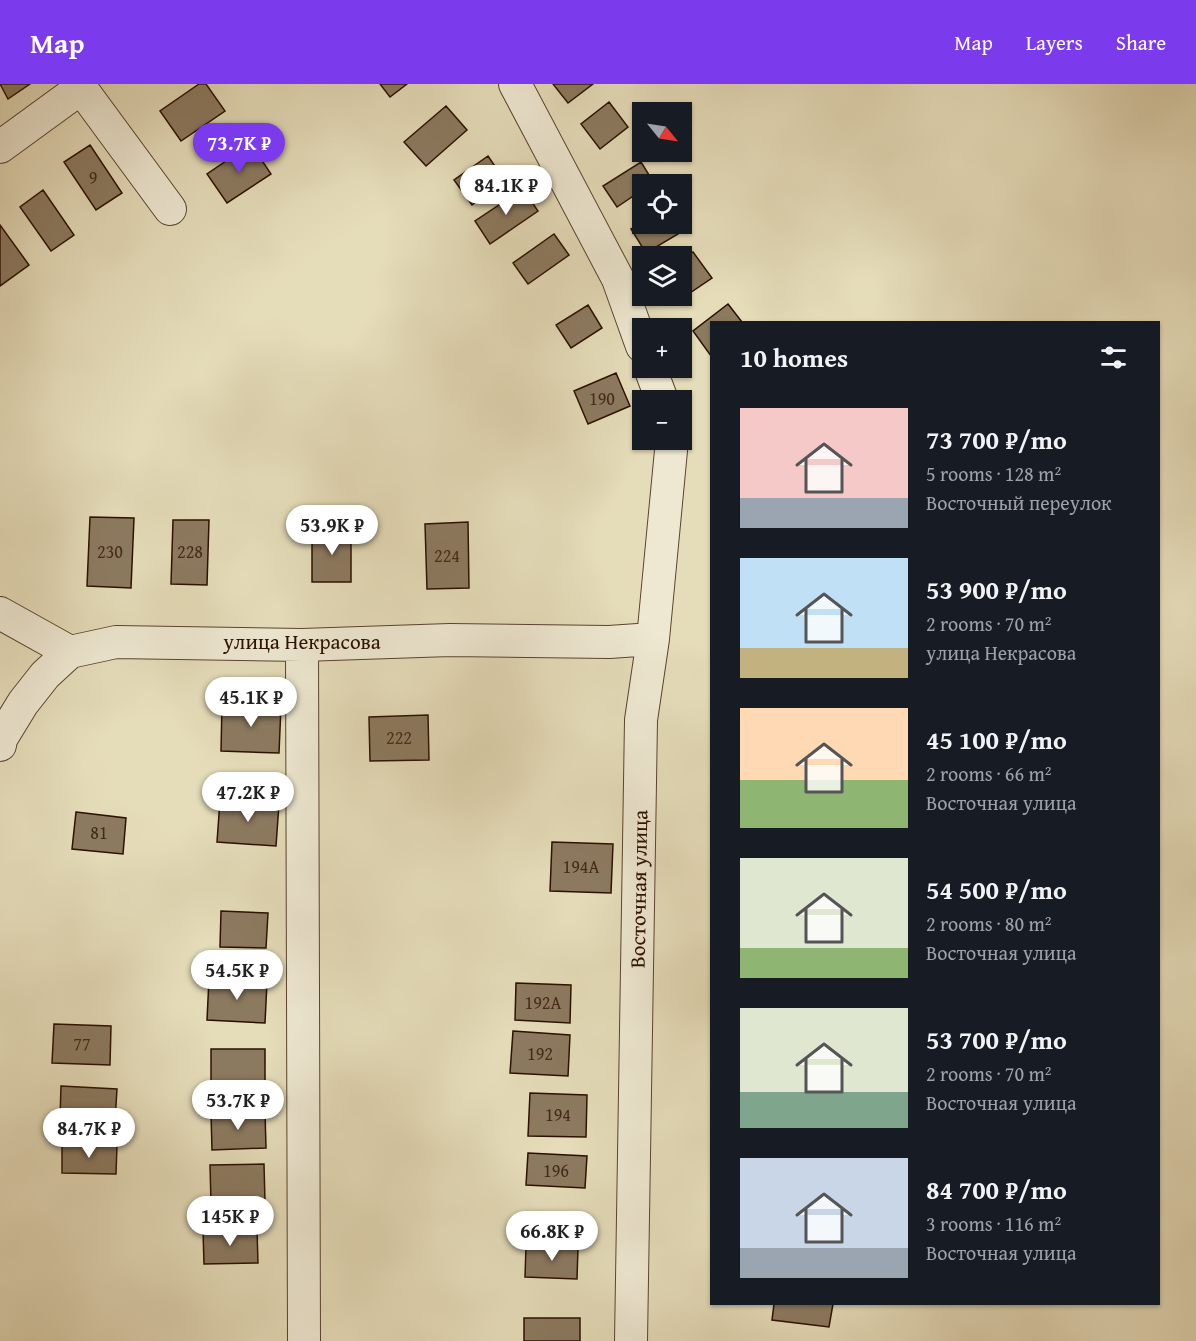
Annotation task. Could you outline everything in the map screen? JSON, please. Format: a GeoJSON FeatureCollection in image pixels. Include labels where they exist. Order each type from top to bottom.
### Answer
{"type":"FeatureCollection","features":[{"type":"Feature","properties":{"kind":"street"},"geometry":{"type":"LineString","coordinates":[[515,84],[618,279],[632,318]]}},
{"type":"Feature","properties":{"kind":"street"},"geometry":{"type":"LineString","coordinates":[[0,147],[80,86],[170,209]]}},
{"type":"Feature","properties":{"kind":"street","name":"Восточная улица"},"geometry":{"type":"LineString","coordinates":[[631,1341],[641,720],[654,639],[671,450]]}},
{"type":"Feature","properties":{"kind":"street"},"geometry":{"type":"LineString","coordinates":[[0,613],[70,652],[45,675],[22,703],[1,739],[0,745]]}},
{"type":"Feature","properties":{"kind":"street","name":"улица Некрасова"},"geometry":{"type":"LineString","coordinates":[[70,652],[116,642],[302,645],[450,640],[609,642],[654,639]]}},
{"type":"Feature","properties":{"kind":"street"},"geometry":{"type":"LineString","coordinates":[[302,645],[304,1341]]}},
{"type":"Feature","properties":{"kind":"building"},"geometry":{"type":"Polygon","coordinates":[[[0,84],[30,84],[8,99],[0,84]]]}},
{"type":"Feature","properties":{"kind":"building"},"geometry":{"type":"Polygon","coordinates":[[[199,84],[206,84],[225,111],[181,141],[160,111],[199,84]]]}},
{"type":"Feature","properties":{"kind":"building"},"geometry":{"type":"Polygon","coordinates":[[[380,84],[407,84],[390,97],[380,84]]]}},
{"type":"Feature","properties":{"kind":"building"},"geometry":{"type":"Polygon","coordinates":[[[553,84],[593,84],[568,103],[553,84]]]}},
{"type":"Feature","properties":{"kind":"building"},"geometry":{"type":"Polygon","coordinates":[[[609,102],[628,127],[600,149],[581,124],[609,102]]]}},
{"type":"Feature","properties":{"kind":"building"},"geometry":{"type":"Polygon","coordinates":[[[446,106],[467,130],[426,166],[404,142],[446,106]]]}},
{"type":"Feature","properties":{"kind":"building"},"geometry":{"type":"Polygon","coordinates":[[[251,144],[271,174],[227,203],[207,174],[251,144]]]}},
{"type":"Feature","properties":{"kind":"building"},"geometry":{"type":"Polygon","coordinates":[[[90,145],[122,193],[96,210],[64,162],[90,145]]]}},
{"type":"Feature","properties":{"kind":"building"},"geometry":{"type":"Polygon","coordinates":[[[488,156],[505,181],[472,205],[454,180],[488,156]]]}},
{"type":"Feature","properties":{"kind":"building"},"geometry":{"type":"Polygon","coordinates":[[[641,162],[648,174],[632,174],[632,197],[617,207],[603,186],[641,162]]]}},
{"type":"Feature","properties":{"kind":"building"},"geometry":{"type":"Polygon","coordinates":[[[523,189],[538,211],[490,244],[475,221],[523,189]]]}},
{"type":"Feature","properties":{"kind":"building"},"geometry":{"type":"Polygon","coordinates":[[[43,190],[74,235],[51,251],[20,207],[43,190]]]}},
{"type":"Feature","properties":{"kind":"building"},"geometry":{"type":"Polygon","coordinates":[[[0,225],[29,265],[0,286],[0,225]]]}},
{"type":"Feature","properties":{"kind":"building"},"geometry":{"type":"Polygon","coordinates":[[[554,234],[569,255],[528,284],[513,263],[554,234]]]}},
{"type":"Feature","properties":{"kind":"building"},"geometry":{"type":"Polygon","coordinates":[[[634,234],[678,234],[658,246],[642,246],[634,234]]]}},
{"type":"Feature","properties":{"kind":"building"},"geometry":{"type":"Polygon","coordinates":[[[692,253],[712,278],[692,292],[692,253]]]}},
{"type":"Feature","properties":{"kind":"building"},"geometry":{"type":"Polygon","coordinates":[[[728,304],[741,321],[710,321],[710,355],[693,331],[728,304]]]}},
{"type":"Feature","properties":{"kind":"building"},"geometry":{"type":"Polygon","coordinates":[[[588,305],[602,328],[571,348],[556,325],[588,305]]]}},
{"type":"Feature","properties":{"kind":"building"},"geometry":{"type":"Polygon","coordinates":[[[616,373],[630,406],[588,424],[574,391],[616,373]]]}},
{"type":"Feature","properties":{"kind":"building"},"geometry":{"type":"Polygon","coordinates":[[[90,517],[134,518],[131,588],[87,586],[90,517]]]}},
{"type":"Feature","properties":{"kind":"building"},"geometry":{"type":"Polygon","coordinates":[[[173,520],[209,520],[207,585],[171,584],[173,520]]]}},
{"type":"Feature","properties":{"kind":"building"},"geometry":{"type":"Polygon","coordinates":[[[468,522],[469,588],[427,589],[425,524],[468,522]]]}},
{"type":"Feature","properties":{"kind":"building"},"geometry":{"type":"Polygon","coordinates":[[[312,529],[351,529],[351,582],[312,582],[312,529]]]}},
{"type":"Feature","properties":{"kind":"building"},"geometry":{"type":"Polygon","coordinates":[[[222,704],[281,706],[279,753],[221,751],[222,704]]]}},
{"type":"Feature","properties":{"kind":"building"},"geometry":{"type":"Polygon","coordinates":[[[428,715],[429,760],[370,761],[369,717],[428,715]]]}},
{"type":"Feature","properties":{"kind":"building"},"geometry":{"type":"Polygon","coordinates":[[[220,800],[279,804],[276,846],[217,842],[220,800]]]}},
{"type":"Feature","properties":{"kind":"building"},"geometry":{"type":"Polygon","coordinates":[[[76,812],[126,818],[123,854],[72,849],[76,812]]]}},
{"type":"Feature","properties":{"kind":"building"},"geometry":{"type":"Polygon","coordinates":[[[552,842],[613,844],[611,893],[550,891],[552,842]]]}},
{"type":"Feature","properties":{"kind":"building"},"geometry":{"type":"Polygon","coordinates":[[[221,911],[268,913],[266,948],[220,947],[221,911]]]}},
{"type":"Feature","properties":{"kind":"building"},"geometry":{"type":"Polygon","coordinates":[[[209,979],[267,982],[265,1023],[207,1020],[209,979]]]}},
{"type":"Feature","properties":{"kind":"building"},"geometry":{"type":"Polygon","coordinates":[[[516,983],[571,985],[570,1023],[515,1020],[516,983]]]}},
{"type":"Feature","properties":{"kind":"building"},"geometry":{"type":"Polygon","coordinates":[[[54,1024],[111,1026],[110,1065],[52,1063],[54,1024]]]}},
{"type":"Feature","properties":{"kind":"building"},"geometry":{"type":"Polygon","coordinates":[[[513,1031],[570,1035],[568,1076],[510,1073],[513,1031]]]}},
{"type":"Feature","properties":{"kind":"building"},"geometry":{"type":"Polygon","coordinates":[[[211,1049],[265,1049],[265,1091],[211,1092],[211,1049]]]}},
{"type":"Feature","properties":{"kind":"building"},"geometry":{"type":"Polygon","coordinates":[[[61,1086],[117,1089],[115,1121],[60,1118],[61,1086]]]}},
{"type":"Feature","properties":{"kind":"building"},"geometry":{"type":"Polygon","coordinates":[[[530,1093],[587,1095],[586,1137],[528,1136],[530,1093]]]}},
{"type":"Feature","properties":{"kind":"building"},"geometry":{"type":"Polygon","coordinates":[[[265,1112],[266,1148],[212,1150],[211,1114],[265,1112]]]}},
{"type":"Feature","properties":{"kind":"building"},"geometry":{"type":"Polygon","coordinates":[[[62,1145],[117,1145],[116,1174],[62,1173],[62,1145]]]}},
{"type":"Feature","properties":{"kind":"building"},"geometry":{"type":"Polygon","coordinates":[[[528,1153],[587,1156],[585,1188],[526,1185],[528,1153]]]}},
{"type":"Feature","properties":{"kind":"building"},"geometry":{"type":"Polygon","coordinates":[[[264,1164],[265,1202],[211,1203],[210,1165],[264,1164]]]}},
{"type":"Feature","properties":{"kind":"building"},"geometry":{"type":"Polygon","coordinates":[[[203,1230],[257,1230],[258,1263],[204,1264],[203,1230]]]}},
{"type":"Feature","properties":{"kind":"building"},"geometry":{"type":"Polygon","coordinates":[[[526,1246],[578,1248],[577,1279],[525,1277],[526,1246]]]}},
{"type":"Feature","properties":{"kind":"building"},"geometry":{"type":"Polygon","coordinates":[[[774,1305],[833,1305],[829,1327],[772,1320],[774,1305]]]}},
{"type":"Feature","properties":{"kind":"building"},"geometry":{"type":"Polygon","coordinates":[[[524,1318],[580,1318],[580,1341],[524,1341],[524,1318]]]}}]}
